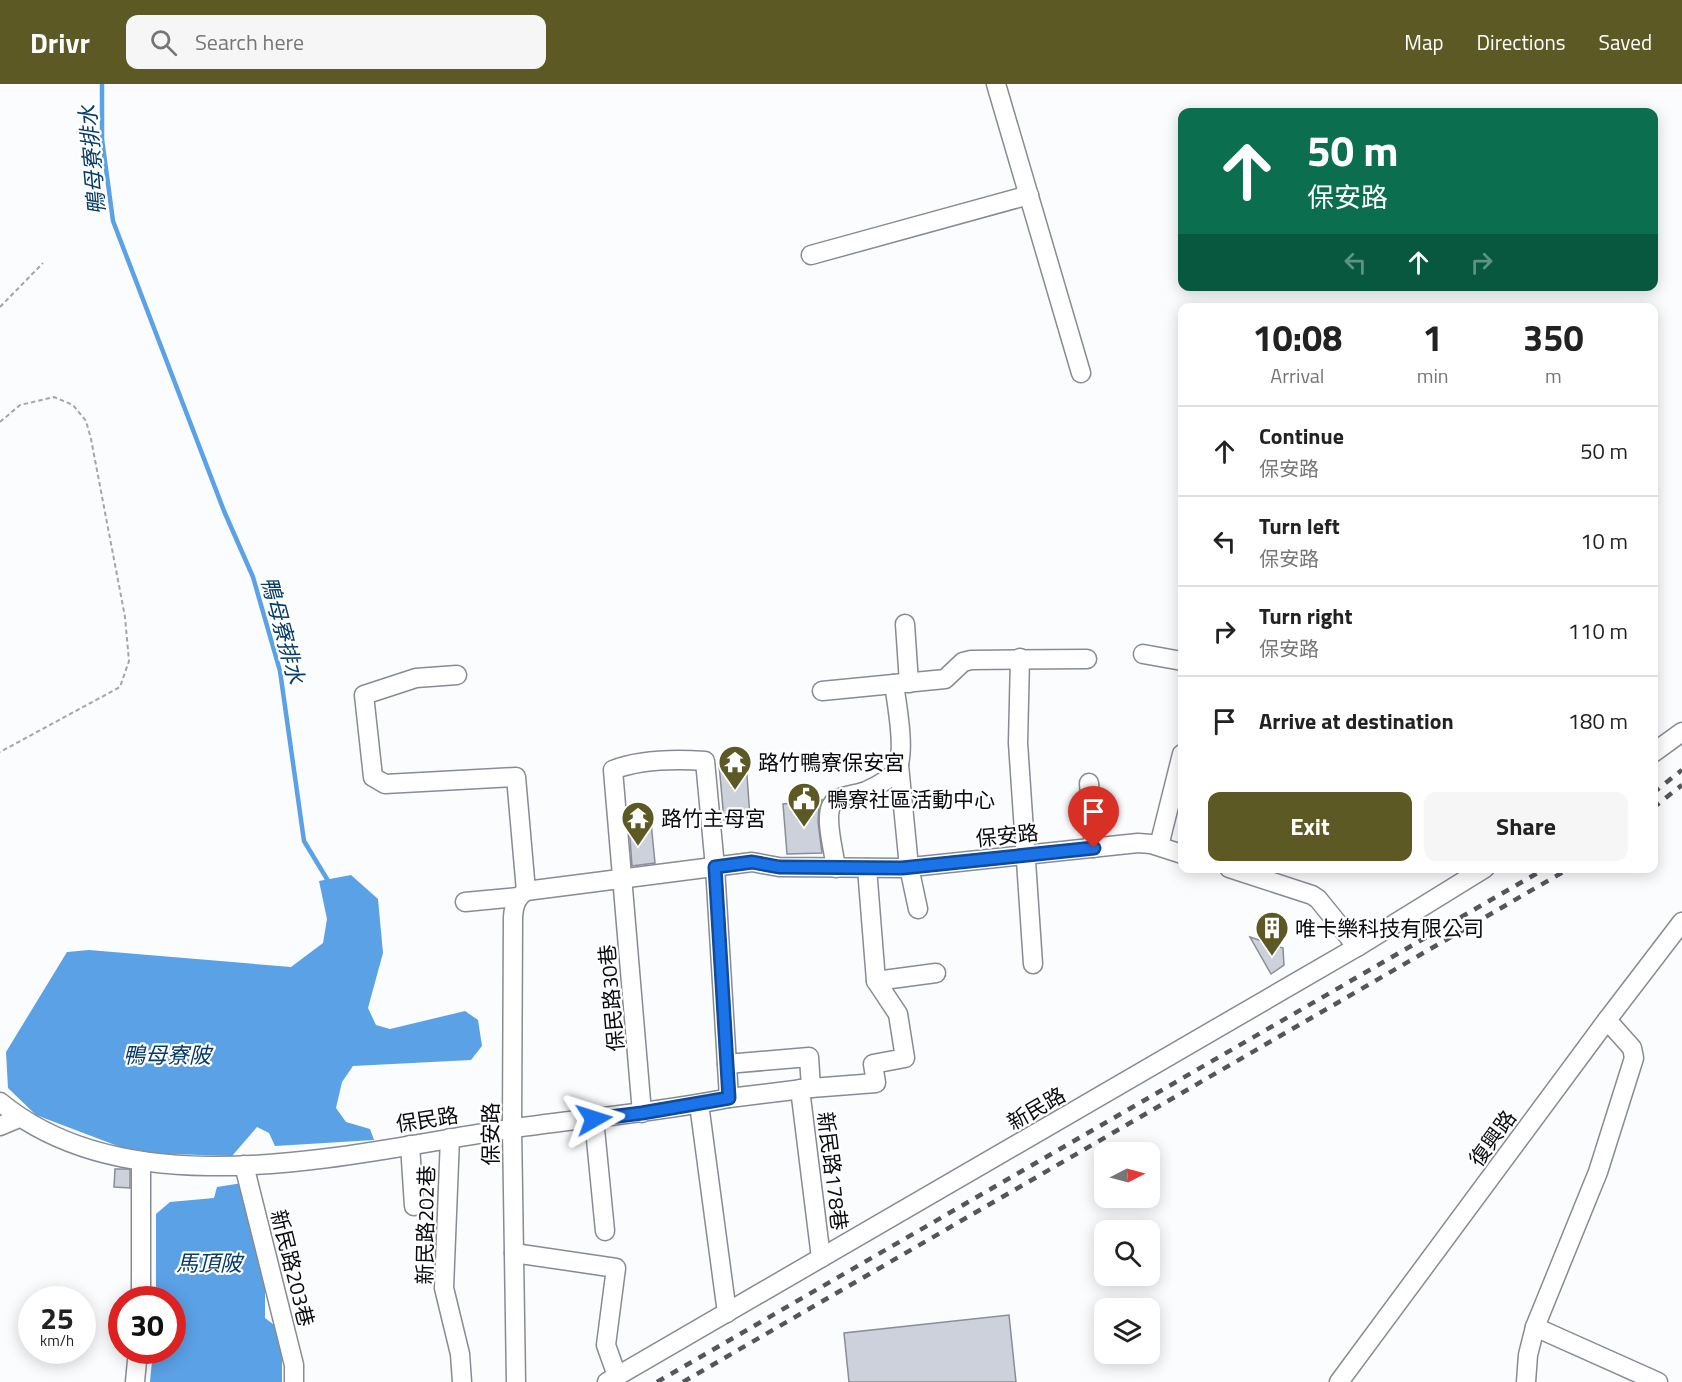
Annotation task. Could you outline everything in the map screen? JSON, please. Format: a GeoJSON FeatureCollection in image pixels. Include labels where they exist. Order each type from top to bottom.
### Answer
{"type":"FeatureCollection","features":[{"type":"Feature","properties":{"kind":"street"},"geometry":{"type":"LineString","coordinates":[[996,84],[1081,373]]}},
{"type":"Feature","properties":{"kind":"street"},"geometry":{"type":"LineString","coordinates":[[811,255],[1029,195]]}},
{"type":"Feature","properties":{"kind":"street"},"geometry":{"type":"LineString","coordinates":[[836,868],[829,817],[830,807],[834,801],[841,798],[865,792],[896,773],[899,765],[905,624]]}},
{"type":"Feature","properties":{"kind":"street"},"geometry":{"type":"LineString","coordinates":[[1143,654],[1178,660]]}},
{"type":"Feature","properties":{"kind":"street"},"geometry":{"type":"LineString","coordinates":[[1020,658],[1018,743],[1033,964]]}},
{"type":"Feature","properties":{"kind":"street"},"geometry":{"type":"LineString","coordinates":[[822,691],[945,679],[963,662],[971,660],[1087,659]]}},
{"type":"Feature","properties":{"kind":"street","name":"保安路"},"geometry":{"type":"LineString","coordinates":[[458,675],[416,678],[364,695],[373,777],[385,784],[516,777],[522,894],[514,905],[513,917],[512,1128],[516,1382]]}},
{"type":"Feature","properties":{"kind":"street"},"geometry":{"type":"LineString","coordinates":[[1658,749],[1682,732]]}},
{"type":"Feature","properties":{"kind":"street"},"geometry":{"type":"LineString","coordinates":[[624,879],[613,770],[628,764],[681,760],[705,761],[715,867],[729,1098]]}},
{"type":"Feature","properties":{"kind":"street"},"geometry":{"type":"LineString","coordinates":[[899,765],[909,867],[918,909]]}},
{"type":"Feature","properties":{"kind":"street"},"geometry":{"type":"LineString","coordinates":[[1159,846],[1178,770]]}},
{"type":"Feature","properties":{"kind":"street"},"geometry":{"type":"LineString","coordinates":[[1089,783],[1094,848]]}},
{"type":"Feature","properties":{"kind":"street","name":"保安路"},"geometry":{"type":"LineString","coordinates":[[522,894],[752,862],[779,867],[909,867],[1138,843],[1159,846],[1178,853]]}},
{"type":"Feature","properties":{"kind":"street"},"geometry":{"type":"LineString","coordinates":[[727,1313],[699,1104],[729,1098],[838,1085],[876,1083],[873,1064],[905,1058],[898,1014],[876,981],[867,868]]}},
{"type":"Feature","properties":{"kind":"street"},"geometry":{"type":"LineString","coordinates":[[1244,873],[1312,895],[1318,899],[1357,947]]}},
{"type":"Feature","properties":{"kind":"street","name":"新民路"},"geometry":{"type":"LineString","coordinates":[[612,1379],[1357,947],[1477,873]]}},
{"type":"Feature","properties":{"kind":"street","name":"保民路30巷"},"geometry":{"type":"LineString","coordinates":[[624,879],[642,1113]]}},
{"type":"Feature","properties":{"kind":"street"},"geometry":{"type":"LineString","coordinates":[[465,902],[522,894]]}},
{"type":"Feature","properties":{"kind":"street","name":"復興路"},"geometry":{"type":"LineString","coordinates":[[1339,1382],[1682,922]]}},
{"type":"Feature","properties":{"kind":"street"},"geometry":{"type":"LineString","coordinates":[[876,981],[936,973]]}},
{"type":"Feature","properties":{"kind":"street"},"geometry":{"type":"LineString","coordinates":[[1526,1382],[1528,1355],[1535,1327],[1598,1172],[1634,1058],[1632,1048],[1607,1020]]}},
{"type":"Feature","properties":{"kind":"street","name":"新民路178巷"},"geometry":{"type":"LineString","coordinates":[[727,1064],[808,1058],[806,1089],[821,1258]]}},
{"type":"Feature","properties":{"kind":"street","name":"保民路"},"geometry":{"type":"LineString","coordinates":[[0,1102],[19,1118],[60,1138],[92,1150],[141,1161],[219,1166],[280,1164],[512,1128],[699,1104]]}},
{"type":"Feature","properties":{"kind":"street"},"geometry":{"type":"LineString","coordinates":[[0,1126],[19,1118]]}},
{"type":"Feature","properties":{"kind":"street"},"geometry":{"type":"LineString","coordinates":[[594,1119],[605,1231]]}},
{"type":"Feature","properties":{"kind":"street","name":"新民路202巷"},"geometry":{"type":"LineString","coordinates":[[450,1138],[444,1288],[460,1354],[462,1382]]}},
{"type":"Feature","properties":{"kind":"street"},"geometry":{"type":"LineString","coordinates":[[410,1145],[414,1206]]}},
{"type":"Feature","properties":{"kind":"street"},"geometry":{"type":"LineString","coordinates":[[141,1161],[141,1286]]}},
{"type":"Feature","properties":{"kind":"street","name":"新民路203巷"},"geometry":{"type":"LineString","coordinates":[[244,1165],[294,1365],[294,1382]]}},
{"type":"Feature","properties":{"kind":"street"},"geometry":{"type":"LineString","coordinates":[[514,1253],[616,1268],[606,1344],[612,1379]]}},
{"type":"Feature","properties":{"kind":"street"},"geometry":{"type":"LineString","coordinates":[[1535,1327],[1658,1382]]}},
{"type":"Feature","properties":{"kind":"street"},"geometry":{"type":"LineString","coordinates":[[135,1382],[137,1364]]}},
{"type":"Feature","properties":{"kind":"path"},"geometry":{"type":"LineString","coordinates":[[0,307],[43,263]]}},
{"type":"Feature","properties":{"kind":"path"},"geometry":{"type":"LineString","coordinates":[[0,422],[20,405],[54,397],[73,405],[86,421],[92,439],[125,617],[129,661],[120,687],[0,752]]}},
{"type":"Feature","properties":{"kind":"water","name":"鴨母寮陂"},"geometry":{"type":"Polygon","coordinates":[[[351,875],[378,899],[383,953],[368,1008],[376,1025],[390,1029],[465,1011],[478,1020],[482,1046],[471,1060],[353,1066],[342,1082],[336,1108],[346,1122],[370,1129],[374,1140],[275,1146],[269,1133],[257,1127],[232,1156],[136,1153],[36,1115],[8,1088],[6,1052],[67,952],[89,950],[291,967],[323,943],[327,919],[319,881],[351,875]]]}},
{"type":"Feature","properties":{"kind":"water","name":"馬頂陂"},"geometry":{"type":"Polygon","coordinates":[[[242,1183],[265,1274],[265,1318],[282,1331],[282,1382],[150,1382],[152,1364],[186,1364],[186,1286],[156,1286],[156,1214],[170,1202],[214,1198],[217,1187],[242,1183]]]}},
{"type":"Feature","properties":{"kind":"building","name":"路竹鴨寮保安宮"},"geometry":{"type":"Polygon","coordinates":[[[746,762],[750,817],[724,820],[719,764],[746,762]]]}},
{"type":"Feature","properties":{"kind":"building","name":"鴨寮社區活動中心"},"geometry":{"type":"Polygon","coordinates":[[[822,800],[818,822],[822,853],[787,854],[783,804],[822,800]]]}},
{"type":"Feature","properties":{"kind":"building","name":"路竹主母宮"},"geometry":{"type":"Polygon","coordinates":[[[651,822],[655,863],[632,866],[629,824],[651,822]]]}},
{"type":"Feature","properties":{"kind":"building","name":"唯卡樂科技有限公司"},"geometry":{"type":"Polygon","coordinates":[[[1250,937],[1283,948],[1284,965],[1271,974],[1250,937]]]}},
{"type":"Feature","properties":{"kind":"building"},"geometry":{"type":"Polygon","coordinates":[[[115,1169],[130,1169],[130,1188],[114,1187],[115,1169]]]}},
{"type":"Feature","properties":{"kind":"building"},"geometry":{"type":"Polygon","coordinates":[[[1009,1315],[1016,1382],[849,1382],[844,1333],[1009,1315]]]}},
{"type":"Feature","properties":{"kind":"waterway","name":"鴨母寮排水"},"geometry":{"type":"LineString","coordinates":[[102,84],[102,139],[113,221],[224,511],[253,577],[280,671],[304,841],[330,884]]}},
{"type":"Feature","properties":{"kind":"railway"},"geometry":{"type":"LineString","coordinates":[[1658,789],[1682,770]]}},
{"type":"Feature","properties":{"kind":"railway"},"geometry":{"type":"LineString","coordinates":[[1658,804],[1682,785]]}},
{"type":"Feature","properties":{"kind":"railway"},"geometry":{"type":"LineString","coordinates":[[657,1382],[1537,873]]}},
{"type":"Feature","properties":{"kind":"railway"},"geometry":{"type":"LineString","coordinates":[[683,1382],[1561,873]]}},
{"type":"Feature","properties":{"kind":"place","name":"路竹鴨寮保安宮"},"geometry":{"type":"Point","coordinates":[735,791]}},
{"type":"Feature","properties":{"kind":"place","name":"鴨寮社區活動中心"},"geometry":{"type":"Point","coordinates":[804,828]}},
{"type":"Feature","properties":{"kind":"place","name":"路竹主母宮"},"geometry":{"type":"Point","coordinates":[638,847]}},
{"type":"Feature","properties":{"kind":"place","name":"唯卡樂科技有限公司"},"geometry":{"type":"Point","coordinates":[1272,957]}},
{"type":"Feature","properties":{"kind":"route"},"geometry":{"type":"LineString","coordinates":[[594,1119],[729,1098],[715,867],[752,862],[779,867],[902,868],[1094,848]]}}]}
